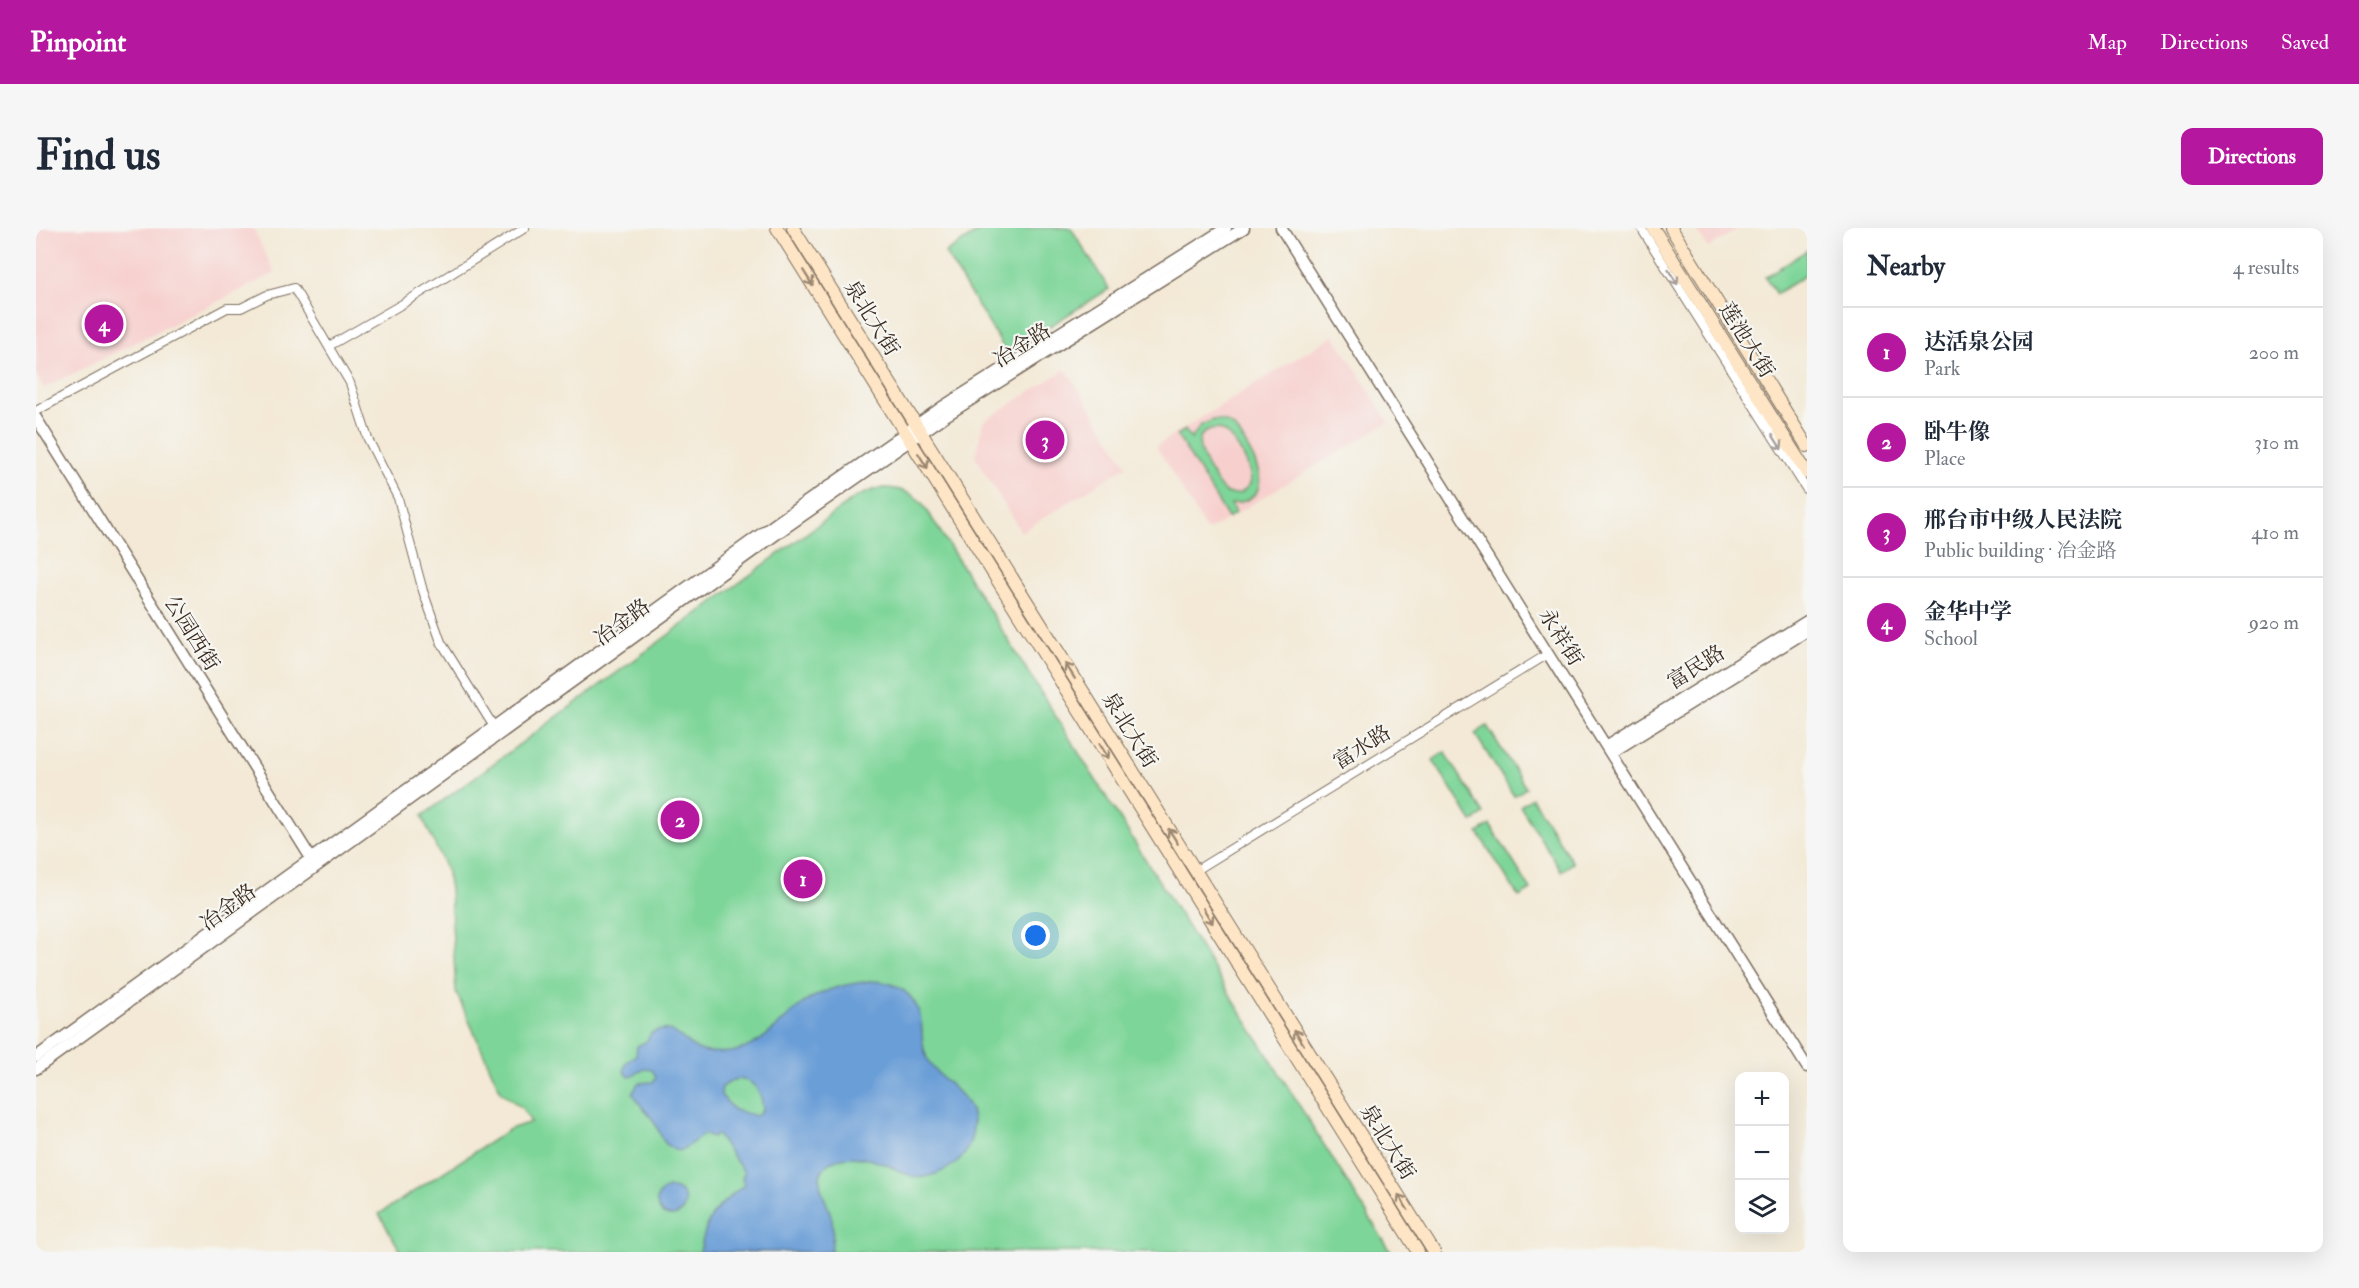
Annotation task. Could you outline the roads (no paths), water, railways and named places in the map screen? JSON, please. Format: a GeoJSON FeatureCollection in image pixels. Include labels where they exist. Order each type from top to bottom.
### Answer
{"type":"FeatureCollection","features":[{"type":"Feature","properties":{"kind":"main road","name":"泉北大街"},"geometry":{"type":"LineString","coordinates":[[777,228],[1418,1252]]}},
{"type":"Feature","properties":{"kind":"main road","name":"泉北大街"},"geometry":{"type":"LineString","coordinates":[[793,228],[1434,1252]]}},
{"type":"Feature","properties":{"kind":"main road","name":"莲池大街"},"geometry":{"type":"LineString","coordinates":[[1653,228],[1807,473]]}},
{"type":"Feature","properties":{"kind":"main road","name":"莲池大街"},"geometry":{"type":"LineString","coordinates":[[1671,228],[1807,446]]}},
{"type":"Feature","properties":{"kind":"street"},"geometry":{"type":"LineString","coordinates":[[329,346],[433,286],[525,228]]}},
{"type":"Feature","properties":{"kind":"street","name":"冶金路"},"geometry":{"type":"LineString","coordinates":[[919,429],[1226,228]]}},
{"type":"Feature","properties":{"kind":"street","name":"冶金路"},"geometry":{"type":"LineString","coordinates":[[36,1069],[494,727],[779,520],[919,429],[1244,228]]}},
{"type":"Feature","properties":{"kind":"street","name":"永祥街"},"geometry":{"type":"LineString","coordinates":[[1281,228],[1807,1067]]}},
{"type":"Feature","properties":{"kind":"street"},"geometry":{"type":"LineString","coordinates":[[1641,228],[1807,490]]}},
{"type":"Feature","properties":{"kind":"street"},"geometry":{"type":"LineString","coordinates":[[36,411],[226,308],[241,308],[267,295],[294,288],[350,383],[368,439],[398,498],[423,591],[441,642],[494,727]]}},
{"type":"Feature","properties":{"kind":"street","name":"公园西街"},"geometry":{"type":"LineString","coordinates":[[36,418],[314,863]]}},
{"type":"Feature","properties":{"kind":"street","name":"冶金路"},"geometry":{"type":"LineString","coordinates":[[36,1057],[314,863],[785,528],[908,436]]}},
{"type":"Feature","properties":{"kind":"street","name":"富民路"},"geometry":{"type":"LineString","coordinates":[[1609,750],[1807,621]]}},
{"type":"Feature","properties":{"kind":"street","name":"富民路"},"geometry":{"type":"LineString","coordinates":[[1609,750],[1807,631]]}},
{"type":"Feature","properties":{"kind":"street","name":"富水路"},"geometry":{"type":"LineString","coordinates":[[1195,871],[1548,654]]}},
{"type":"Feature","properties":{"kind":"water"},"geometry":{"type":"Polygon","coordinates":[[[862,982],[883,982],[893,985],[902,989],[915,1003],[919,1012],[923,1047],[927,1058],[938,1073],[960,1094],[971,1110],[973,1127],[966,1152],[951,1167],[937,1174],[922,1177],[909,1175],[880,1162],[863,1158],[836,1159],[829,1163],[820,1175],[820,1181],[832,1220],[831,1252],[700,1252],[709,1220],[726,1200],[744,1185],[742,1179],[744,1172],[717,1135],[712,1137],[705,1134],[680,1151],[669,1147],[633,1093],[638,1083],[653,1082],[656,1077],[652,1070],[645,1069],[629,1077],[624,1071],[626,1063],[636,1055],[637,1046],[647,1041],[651,1033],[658,1030],[675,1033],[695,1048],[713,1053],[731,1052],[750,1046],[759,1041],[804,1002],[832,989],[862,982]],[[733,1080],[722,1087],[721,1095],[734,1110],[757,1116],[763,1110],[761,1099],[754,1086],[746,1080],[733,1080]]]}},
{"type":"Feature","properties":{"kind":"water"},"geometry":{"type":"Polygon","coordinates":[[[671,1188],[681,1192],[685,1202],[681,1212],[671,1216],[661,1212],[657,1202],[661,1192],[671,1188]]]}},
{"type":"Feature","properties":{"kind":"place","name":"金华中学"},"geometry":{"type":"Point","coordinates":[104,324]}},
{"type":"Feature","properties":{"kind":"place","name":"邢台市中级人民法院"},"geometry":{"type":"Point","coordinates":[1045,440]}},
{"type":"Feature","properties":{"kind":"place","name":"卧牛像"},"geometry":{"type":"Point","coordinates":[680,820]}},
{"type":"Feature","properties":{"kind":"place","name":"达活泉公园"},"geometry":{"type":"Point","coordinates":[803,879]}}]}
